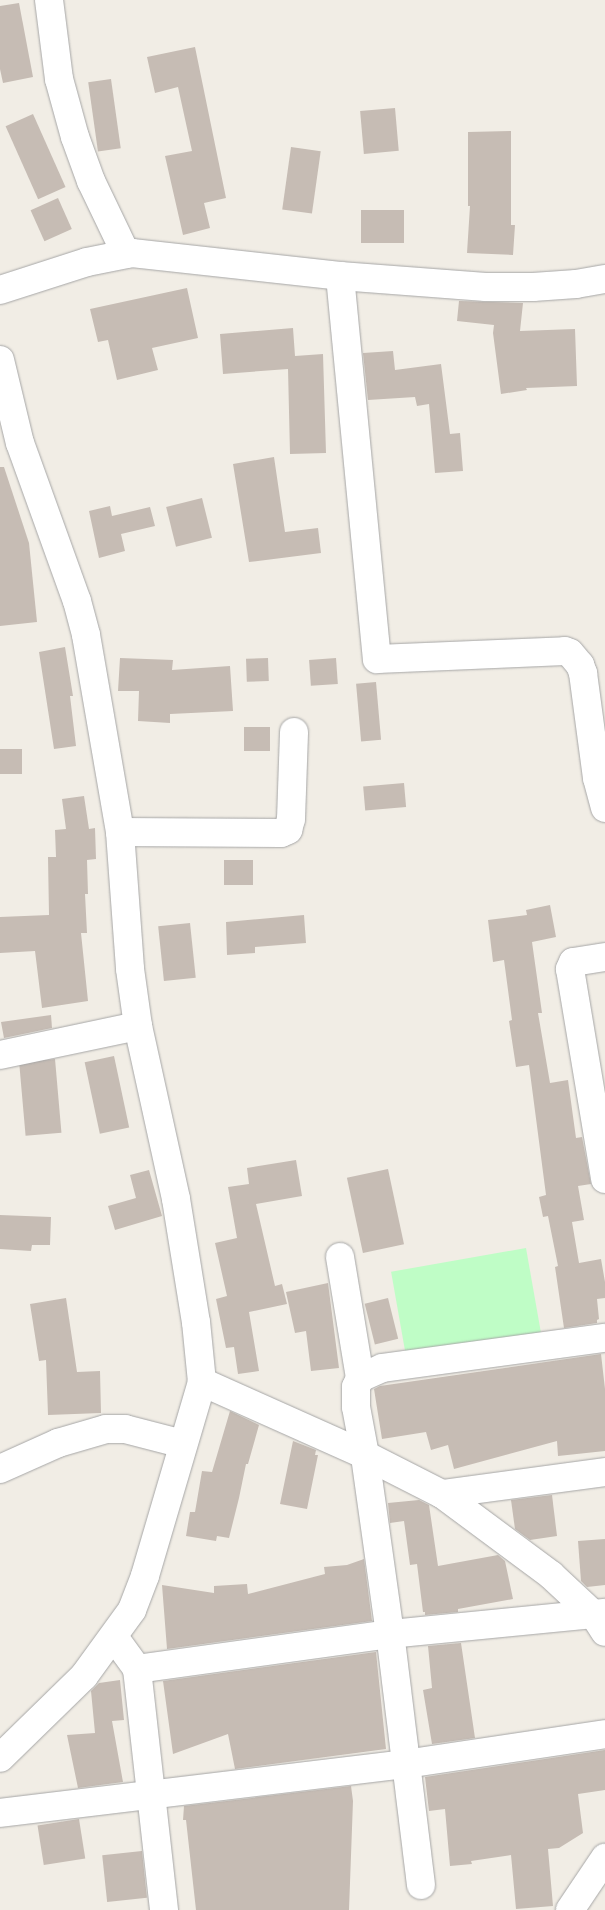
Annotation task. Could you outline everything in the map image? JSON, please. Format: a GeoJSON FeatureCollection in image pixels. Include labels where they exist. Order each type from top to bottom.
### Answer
{"type":"FeatureCollection","features":[{"type":"Feature","properties":{"kind":"street"},"geometry":{"type":"LineString","coordinates":[[49,0],[59,79],[75,136],[91,181],[126,254]]}},
{"type":"Feature","properties":{"kind":"street"},"geometry":{"type":"LineString","coordinates":[[0,290],[87,262],[132,253],[340,276],[496,287],[550,286],[605,279]]}},
{"type":"Feature","properties":{"kind":"street"},"geometry":{"type":"LineString","coordinates":[[340,276],[377,659],[564,651],[570,654],[580,665],[583,673],[597,778],[605,808]]}},
{"type":"Feature","properties":{"kind":"street"},"geometry":{"type":"LineString","coordinates":[[0,360],[20,443],[77,601],[102,721],[120,832],[130,969],[138,1026],[176,1199],[196,1322],[202,1382],[182,1444],[139,1594],[132,1610],[84,1676],[0,1758]]}},
{"type":"Feature","properties":{"kind":"street"},"geometry":{"type":"LineString","coordinates":[[120,832],[280,833],[288,830],[291,819],[294,732]]}},
{"type":"Feature","properties":{"kind":"street"},"geometry":{"type":"LineString","coordinates":[[605,957],[573,962],[570,969],[596,1075],[605,1179]]}},
{"type":"Feature","properties":{"kind":"street"},"geometry":{"type":"LineString","coordinates":[[0,1055],[138,1026]]}},
{"type":"Feature","properties":{"kind":"street"},"geometry":{"type":"LineString","coordinates":[[340,1258],[360,1378],[356,1387],[355,1397],[390,1634],[421,1885]]}},
{"type":"Feature","properties":{"kind":"street"},"geometry":{"type":"LineString","coordinates":[[360,1378],[382,1368],[605,1338]]}},
{"type":"Feature","properties":{"kind":"street"},"geometry":{"type":"LineString","coordinates":[[202,1382],[365,1455],[442,1494],[550,1575],[601,1620]]}},
{"type":"Feature","properties":{"kind":"street"},"geometry":{"type":"LineString","coordinates":[[0,1469],[58,1443],[106,1429],[125,1429],[182,1444]]}},
{"type":"Feature","properties":{"kind":"street"},"geometry":{"type":"LineString","coordinates":[[442,1494],[605,1472]]}},
{"type":"Feature","properties":{"kind":"street"},"geometry":{"type":"LineString","coordinates":[[137,1669],[390,1634],[601,1620]]}},
{"type":"Feature","properties":{"kind":"street"},"geometry":{"type":"LineString","coordinates":[[114,1637],[137,1669],[164,1910]]}},
{"type":"Feature","properties":{"kind":"street"},"geometry":{"type":"LineString","coordinates":[[0,1813],[405,1764],[605,1734]]}},
{"type":"Feature","properties":{"kind":"street"},"geometry":{"type":"LineString","coordinates":[[570,1910],[605,1858]]}},
{"type":"Feature","properties":{"kind":"green space"},"geometry":{"type":"Polygon","coordinates":[[[526,1248],[542,1341],[407,1364],[391,1272],[526,1248]]]}},
{"type":"Feature","properties":{"kind":"building"},"geometry":{"type":"Polygon","coordinates":[[[19,3],[33,77],[3,83],[0,69],[0,6],[19,3]]]}},
{"type":"Feature","properties":{"kind":"building"},"geometry":{"type":"Polygon","coordinates":[[[195,47],[226,198],[204,203],[210,228],[183,235],[165,156],[192,151],[178,87],[155,93],[147,57],[195,47]]]}},
{"type":"Feature","properties":{"kind":"building"},"geometry":{"type":"Polygon","coordinates":[[[111,79],[121,148],[98,152],[88,82],[111,79]]]}},
{"type":"Feature","properties":{"kind":"building"},"geometry":{"type":"Polygon","coordinates":[[[395,108],[399,151],[364,154],[360,111],[395,108]]]}},
{"type":"Feature","properties":{"kind":"building"},"geometry":{"type":"Polygon","coordinates":[[[33,114],[66,187],[38,199],[6,126],[33,114]]]}},
{"type":"Feature","properties":{"kind":"building"},"geometry":{"type":"Polygon","coordinates":[[[511,131],[511,225],[515,225],[513,255],[467,253],[470,206],[468,206],[468,132],[511,131]]]}},
{"type":"Feature","properties":{"kind":"building"},"geometry":{"type":"Polygon","coordinates":[[[291,147],[321,151],[312,214],[282,209],[291,147]]]}},
{"type":"Feature","properties":{"kind":"building"},"geometry":{"type":"Polygon","coordinates":[[[58,198],[72,229],[44,241],[31,210],[58,198]]]}},
{"type":"Feature","properties":{"kind":"building"},"geometry":{"type":"Polygon","coordinates":[[[361,210],[404,210],[404,243],[361,243],[361,210]]]}},
{"type":"Feature","properties":{"kind":"building"},"geometry":{"type":"Polygon","coordinates":[[[187,288],[198,338],[152,348],[158,370],[117,380],[108,340],[98,342],[90,309],[187,288]]]}},
{"type":"Feature","properties":{"kind":"building"},"geometry":{"type":"Polygon","coordinates":[[[459,301],[523,303],[520,331],[575,329],[577,386],[526,388],[527,390],[501,394],[493,333],[494,325],[457,321],[459,301]]]}},
{"type":"Feature","properties":{"kind":"building"},"geometry":{"type":"Polygon","coordinates":[[[293,328],[295,356],[323,354],[326,453],[290,454],[288,369],[223,374],[220,334],[293,328]]]}},
{"type":"Feature","properties":{"kind":"building"},"geometry":{"type":"Polygon","coordinates":[[[393,351],[395,370],[441,364],[450,434],[460,433],[463,471],[435,473],[429,404],[417,406],[415,397],[368,400],[363,353],[393,351]]]}},
{"type":"Feature","properties":{"kind":"building"},"geometry":{"type":"Polygon","coordinates":[[[274,457],[285,532],[318,528],[321,553],[249,562],[233,464],[274,457]]]}},
{"type":"Feature","properties":{"kind":"building"},"geometry":{"type":"Polygon","coordinates":[[[0,467],[4,467],[29,543],[37,622],[0,626],[0,467]]]}},
{"type":"Feature","properties":{"kind":"building"},"geometry":{"type":"Polygon","coordinates":[[[202,498],[212,538],[176,547],[166,507],[202,498]]]}},
{"type":"Feature","properties":{"kind":"building"},"geometry":{"type":"Polygon","coordinates":[[[110,506],[112,516],[150,507],[155,526],[121,534],[125,551],[99,558],[89,511],[110,506]]]}},
{"type":"Feature","properties":{"kind":"building"},"geometry":{"type":"Polygon","coordinates":[[[65,647],[73,696],[70,696],[76,746],[54,749],[39,652],[65,647]]]}},
{"type":"Feature","properties":{"kind":"building"},"geometry":{"type":"Polygon","coordinates":[[[120,658],[173,660],[172,670],[230,666],[233,711],[170,714],[170,723],[138,721],[139,691],[118,691],[120,658]]]}},
{"type":"Feature","properties":{"kind":"building"},"geometry":{"type":"Polygon","coordinates":[[[268,658],[269,681],[247,682],[246,659],[268,658]]]}},
{"type":"Feature","properties":{"kind":"building"},"geometry":{"type":"Polygon","coordinates":[[[336,658],[338,684],[311,686],[309,660],[336,658]]]}},
{"type":"Feature","properties":{"kind":"building"},"geometry":{"type":"Polygon","coordinates":[[[376,682],[381,740],[361,742],[356,684],[376,682]]]}},
{"type":"Feature","properties":{"kind":"building"},"geometry":{"type":"Polygon","coordinates":[[[244,727],[270,727],[270,751],[244,751],[244,727]]]}},
{"type":"Feature","properties":{"kind":"building"},"geometry":{"type":"Polygon","coordinates":[[[0,749],[22,749],[22,774],[0,774],[0,749]]]}},
{"type":"Feature","properties":{"kind":"building"},"geometry":{"type":"Polygon","coordinates":[[[404,783],[406,807],[365,810],[363,787],[404,783]]]}},
{"type":"Feature","properties":{"kind":"building"},"geometry":{"type":"Polygon","coordinates":[[[84,796],[89,829],[95,828],[96,859],[87,860],[88,894],[85,894],[87,933],[81,933],[88,1001],[42,1008],[35,951],[0,953],[0,917],[49,915],[48,857],[56,857],[55,830],[66,829],[62,799],[84,796]]]}},
{"type":"Feature","properties":{"kind":"building"},"geometry":{"type":"Polygon","coordinates":[[[224,860],[253,860],[253,885],[224,885],[224,860]]]}},
{"type":"Feature","properties":{"kind":"building"},"geometry":{"type":"Polygon","coordinates":[[[550,905],[556,937],[532,942],[542,1013],[538,1013],[550,1083],[568,1080],[576,1138],[582,1137],[591,1184],[578,1186],[584,1220],[572,1222],[579,1263],[601,1259],[605,1282],[605,1298],[597,1299],[599,1319],[597,1323],[564,1328],[555,1267],[558,1266],[548,1216],[543,1217],[539,1197],[546,1195],[529,1065],[516,1067],[509,1021],[512,1020],[504,960],[493,962],[488,920],[527,915],[526,910],[550,905]]]}},
{"type":"Feature","properties":{"kind":"building"},"geometry":{"type":"Polygon","coordinates":[[[304,915],[306,943],[255,947],[255,953],[227,955],[226,922],[304,915]]]}},
{"type":"Feature","properties":{"kind":"building"},"geometry":{"type":"Polygon","coordinates":[[[190,923],[196,978],[164,981],[158,926],[190,923]]]}},
{"type":"Feature","properties":{"kind":"building"},"geometry":{"type":"Polygon","coordinates":[[[51,1015],[52,1028],[4,1038],[1,1022],[51,1015]]]}},
{"type":"Feature","properties":{"kind":"building"},"geometry":{"type":"Polygon","coordinates":[[[114,1056],[129,1127],[100,1134],[85,1062],[114,1056]]]}},
{"type":"Feature","properties":{"kind":"building"},"geometry":{"type":"Polygon","coordinates":[[[55,1059],[61,1133],[26,1136],[19,1062],[55,1059]]]}},
{"type":"Feature","properties":{"kind":"building"},"geometry":{"type":"Polygon","coordinates":[[[296,1160],[302,1196],[256,1204],[275,1286],[282,1284],[287,1304],[249,1312],[259,1371],[238,1374],[234,1347],[226,1348],[216,1299],[227,1296],[215,1243],[237,1238],[228,1187],[249,1184],[247,1168],[296,1160]]]}},
{"type":"Feature","properties":{"kind":"building"},"geometry":{"type":"Polygon","coordinates":[[[388,1169],[404,1244],[363,1253],[347,1178],[388,1169]]]}},
{"type":"Feature","properties":{"kind":"building"},"geometry":{"type":"Polygon","coordinates":[[[149,1170],[162,1216],[115,1230],[108,1206],[136,1198],[130,1175],[149,1170]]]}},
{"type":"Feature","properties":{"kind":"building"},"geometry":{"type":"Polygon","coordinates":[[[0,1215],[51,1217],[50,1245],[32,1245],[31,1251],[0,1249],[0,1215]]]}},
{"type":"Feature","properties":{"kind":"building"},"geometry":{"type":"Polygon","coordinates":[[[328,1283],[339,1368],[311,1371],[306,1331],[295,1333],[286,1292],[328,1283]]]}},
{"type":"Feature","properties":{"kind":"building"},"geometry":{"type":"Polygon","coordinates":[[[66,1298],[77,1372],[100,1371],[101,1413],[48,1415],[46,1360],[39,1361],[30,1304],[66,1298]]]}},
{"type":"Feature","properties":{"kind":"building"},"geometry":{"type":"Polygon","coordinates":[[[388,1298],[398,1339],[375,1345],[365,1304],[388,1298]]]}},
{"type":"Feature","properties":{"kind":"building"},"geometry":{"type":"Polygon","coordinates":[[[601,1354],[605,1389],[605,1451],[558,1456],[557,1441],[454,1469],[448,1445],[431,1450],[426,1432],[382,1439],[374,1389],[380,1386],[601,1354]]]}},
{"type":"Feature","properties":{"kind":"building"},"geometry":{"type":"Polygon","coordinates":[[[230,1411],[259,1425],[248,1464],[246,1464],[229,1538],[217,1536],[216,1541],[186,1536],[190,1512],[195,1512],[202,1471],[212,1472],[230,1411]]]}},
{"type":"Feature","properties":{"kind":"building"},"geometry":{"type":"Polygon","coordinates":[[[293,1441],[316,1450],[315,1455],[318,1455],[307,1509],[280,1504],[293,1441]]]}},
{"type":"Feature","properties":{"kind":"building"},"geometry":{"type":"Polygon","coordinates":[[[552,1495],[557,1536],[530,1540],[515,1529],[511,1500],[552,1495]]]}},
{"type":"Feature","properties":{"kind":"building"},"geometry":{"type":"Polygon","coordinates":[[[419,1500],[429,1505],[438,1566],[498,1555],[505,1561],[513,1599],[458,1609],[458,1612],[425,1615],[425,1612],[423,1612],[417,1564],[410,1565],[404,1521],[390,1523],[388,1503],[419,1500]]]}},
{"type":"Feature","properties":{"kind":"building"},"geometry":{"type":"Polygon","coordinates":[[[605,1539],[605,1585],[587,1587],[581,1581],[578,1541],[605,1539]]]}},
{"type":"Feature","properties":{"kind":"building"},"geometry":{"type":"Polygon","coordinates":[[[364,1559],[372,1621],[167,1649],[162,1585],[214,1593],[214,1586],[247,1584],[248,1594],[325,1574],[324,1567],[347,1565],[364,1559]]]}},
{"type":"Feature","properties":{"kind":"building"},"geometry":{"type":"Polygon","coordinates":[[[461,1643],[475,1738],[432,1744],[423,1690],[432,1688],[428,1646],[461,1643]]]}},
{"type":"Feature","properties":{"kind":"building"},"geometry":{"type":"Polygon","coordinates":[[[376,1652],[386,1749],[235,1769],[228,1734],[173,1754],[163,1681],[376,1652]]]}},
{"type":"Feature","properties":{"kind":"building"},"geometry":{"type":"Polygon","coordinates":[[[120,1680],[124,1720],[112,1721],[123,1782],[78,1788],[67,1735],[95,1733],[91,1691],[99,1683],[120,1680]]]}},
{"type":"Feature","properties":{"kind":"building"},"geometry":{"type":"Polygon","coordinates":[[[605,1750],[605,1790],[578,1794],[583,1833],[559,1848],[548,1849],[553,1906],[516,1909],[511,1855],[471,1861],[472,1864],[450,1866],[445,1809],[429,1811],[425,1777],[605,1750]]]}},
{"type":"Feature","properties":{"kind":"building"},"geometry":{"type":"Polygon","coordinates":[[[351,1786],[353,1801],[349,1910],[196,1910],[186,1820],[183,1820],[184,1806],[351,1786]]]}},
{"type":"Feature","properties":{"kind":"building"},"geometry":{"type":"Polygon","coordinates":[[[79,1819],[85,1859],[44,1865],[38,1826],[79,1819]]]}},
{"type":"Feature","properties":{"kind":"building"},"geometry":{"type":"Polygon","coordinates":[[[142,1851],[147,1898],[107,1902],[102,1855],[142,1851]]]}}]}
